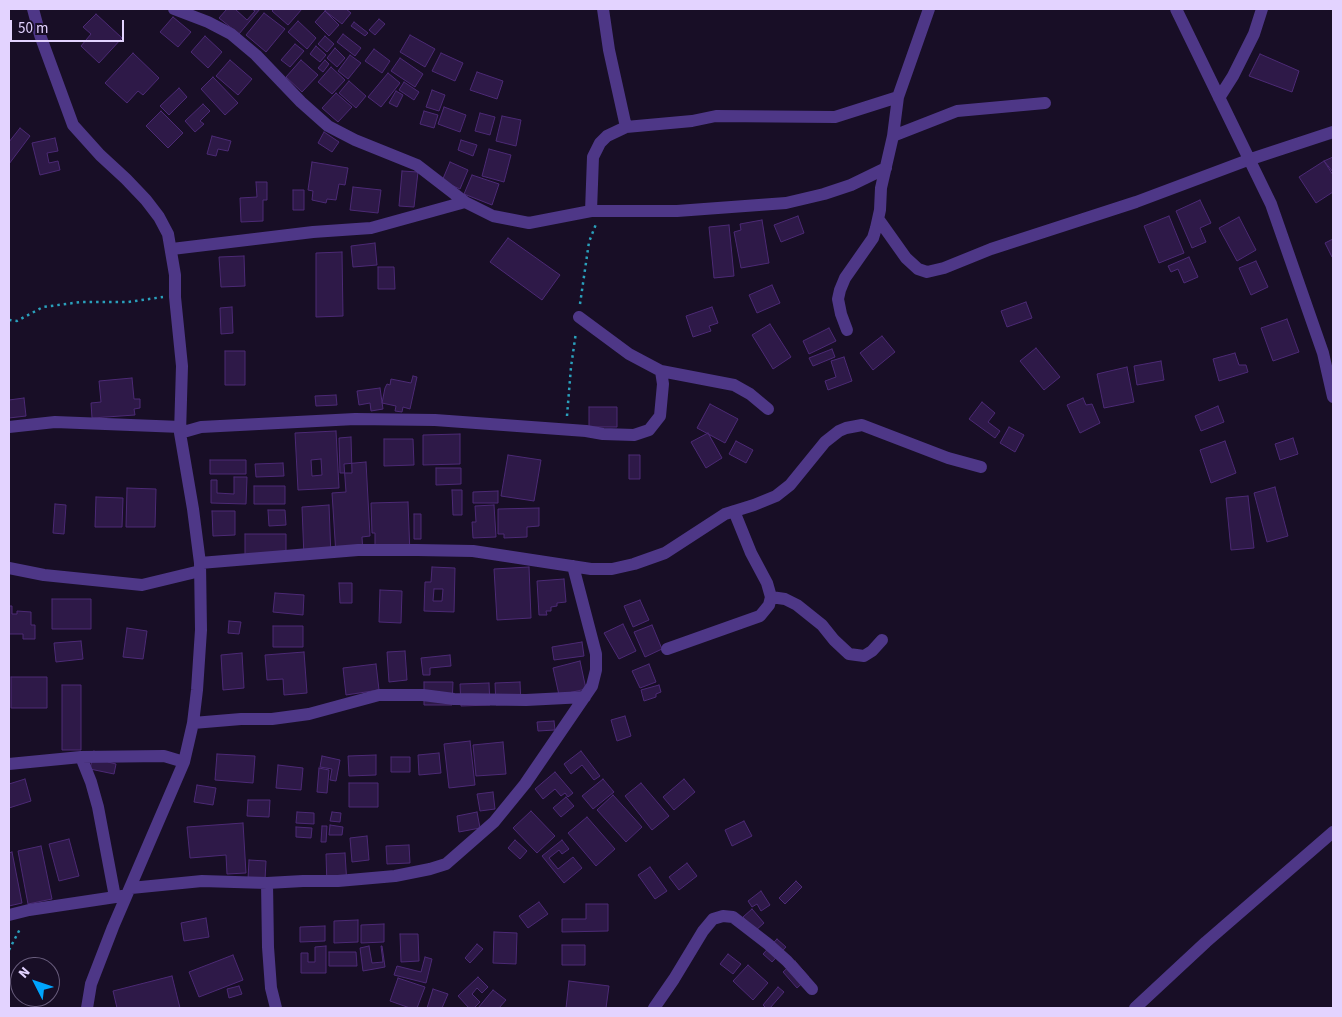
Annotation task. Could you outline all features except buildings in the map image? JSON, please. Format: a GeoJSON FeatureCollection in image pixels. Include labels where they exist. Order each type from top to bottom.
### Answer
{"type":"FeatureCollection","features":[{"type":"Feature","properties":{"kind":"street"},"geometry":{"type":"LineString","coordinates":[[33,9],[40,36],[74,125],[100,155],[146,200],[160,218],[168,234],[175,275],[175,297],[182,366],[181,430],[200,567],[201,630],[193,723],[184,762],[124,893],[91,984],[87,1008]]}},
{"type":"Feature","properties":{"kind":"street"},"geometry":{"type":"LineString","coordinates":[[174,9],[208,22],[231,34],[328,126],[355,140],[417,165],[465,202],[492,216],[529,223],[591,211],[677,211],[786,203],[824,194],[850,185],[886,168]]}},
{"type":"Feature","properties":{"kind":"street"},"geometry":{"type":"LineString","coordinates":[[603,9],[609,50],[626,127]]}},
{"type":"Feature","properties":{"kind":"street"},"geometry":{"type":"LineString","coordinates":[[847,330],[838,299],[840,290],[853,263],[873,238],[879,220],[881,188],[894,136],[898,98],[929,9]]}},
{"type":"Feature","properties":{"kind":"street"},"geometry":{"type":"LineString","coordinates":[[1176,9],[1271,204],[1323,353],[1333,397]]}},
{"type":"Feature","properties":{"kind":"street"},"geometry":{"type":"LineString","coordinates":[[1219,98],[1233,76],[1254,34],[1262,9]]}},
{"type":"Feature","properties":{"kind":"street"},"geometry":{"type":"LineString","coordinates":[[591,211],[593,157],[606,136],[626,127],[692,121],[716,116],[835,117],[898,98]]}},
{"type":"Feature","properties":{"kind":"street"},"geometry":{"type":"LineString","coordinates":[[894,136],[957,111],[1045,103]]}},
{"type":"Feature","properties":{"kind":"street"},"geometry":{"type":"LineString","coordinates":[[879,220],[906,258],[918,269],[927,272],[944,268],[991,249],[1136,202],[1248,160],[1333,132]]}},
{"type":"Feature","properties":{"kind":"street"},"geometry":{"type":"LineString","coordinates":[[172,249],[313,232],[371,228],[465,202]]}},
{"type":"Feature","properties":{"kind":"street"},"geometry":{"type":"LineString","coordinates":[[579,317],[629,354],[661,371],[734,385],[750,394],[768,409]]}},
{"type":"Feature","properties":{"kind":"street"},"geometry":{"type":"LineString","coordinates":[[9,427],[55,422],[181,430],[210,426],[364,419],[435,420],[634,435],[649,430],[660,416],[664,384],[661,371]]}},
{"type":"Feature","properties":{"kind":"street"},"geometry":{"type":"LineString","coordinates":[[9,568],[44,575],[142,586],[200,567],[358,550],[417,550],[474,551],[591,570],[612,569],[634,564],[665,552],[725,514],[776,496],[790,485],[824,442],[838,431],[846,428],[862,425],[948,458],[981,467]]}},
{"type":"Feature","properties":{"kind":"street"},"geometry":{"type":"LineString","coordinates":[[667,649],[760,616],[769,605],[771,597],[767,583],[751,553],[734,511]]}},
{"type":"Feature","properties":{"kind":"street"},"geometry":{"type":"LineString","coordinates":[[9,915],[124,893],[202,881],[267,883],[338,881],[395,876],[446,864],[494,822],[525,784],[592,686],[596,670],[596,654],[573,566]]}},
{"type":"Feature","properties":{"kind":"street"},"geometry":{"type":"LineString","coordinates":[[771,597],[785,599],[797,605],[822,625],[849,654],[864,656],[872,651],[882,640]]}},
{"type":"Feature","properties":{"kind":"street"},"geometry":{"type":"LineString","coordinates":[[193,723],[241,718],[272,719],[309,714],[379,695],[526,700],[585,697]]}},
{"type":"Feature","properties":{"kind":"street"},"geometry":{"type":"LineString","coordinates":[[9,764],[81,756],[164,756],[184,762]]}},
{"type":"Feature","properties":{"kind":"street"},"geometry":{"type":"LineString","coordinates":[[81,756],[91,782],[124,893]]}},
{"type":"Feature","properties":{"kind":"street"},"geometry":{"type":"LineString","coordinates":[[1135,1008],[1206,942],[1333,832]]}},
{"type":"Feature","properties":{"kind":"street"},"geometry":{"type":"LineString","coordinates":[[267,883],[268,947],[271,988],[276,1008]]}},
{"type":"Feature","properties":{"kind":"street"},"geometry":{"type":"LineString","coordinates":[[654,1008],[703,931],[713,920],[723,916],[733,917],[762,939],[787,961],[812,990]]}},
{"type":"Feature","properties":{"kind":"path"},"geometry":{"type":"LineString","coordinates":[[9,320],[17,321],[43,307],[81,302],[128,302],[156,296],[175,297]]}},
{"type":"Feature","properties":{"kind":"path"},"geometry":{"type":"LineString","coordinates":[[9,950],[29,910]]}}]}
